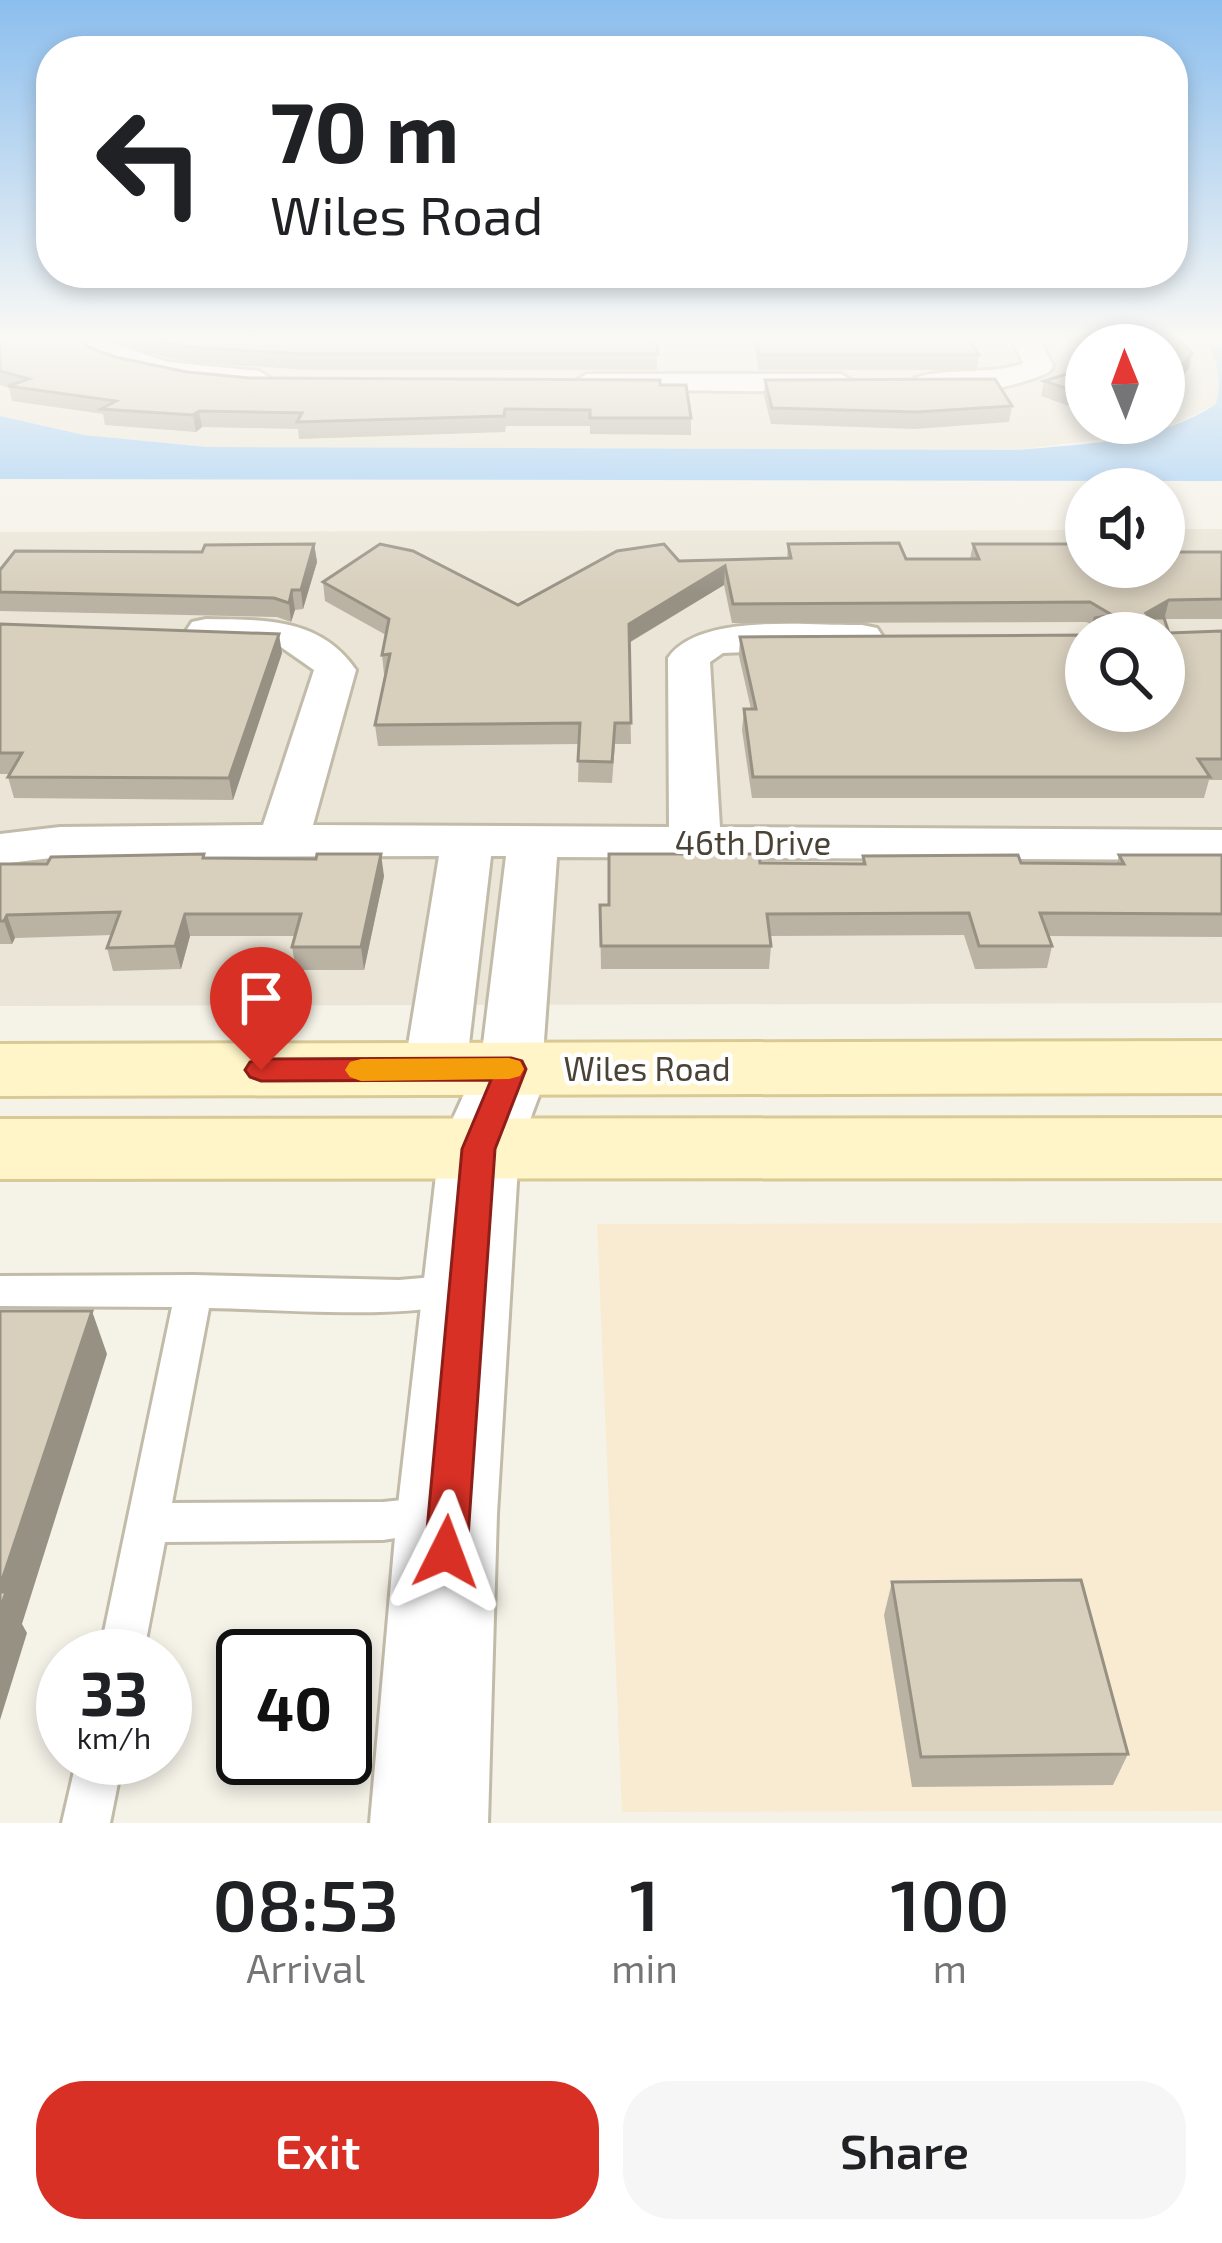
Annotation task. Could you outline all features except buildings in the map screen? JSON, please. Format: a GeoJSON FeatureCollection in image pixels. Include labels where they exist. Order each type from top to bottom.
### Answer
{"type":"FeatureCollection","features":[{"type":"Feature","properties":{"kind":"main road","name":"Wiles Road"},"geometry":{"type":"LineString","coordinates":[[0,1149],[495,1109],[1222,1067]]}},
{"type":"Feature","properties":{"kind":"main road"},"geometry":{"type":"LineString","coordinates":[[0,1070],[435,1070]]}},
{"type":"Feature","properties":{"kind":"main road","name":"Wiles Road"},"geometry":{"type":"LineString","coordinates":[[495,1109],[1222,1148]]}},
{"type":"Feature","properties":{"kind":"street"},"geometry":{"type":"LineString","coordinates":[[161,630],[295,636],[322,648],[335,670],[283,840]]}},
{"type":"Feature","properties":{"kind":"street"},"geometry":{"type":"LineString","coordinates":[[695,842],[689,658],[713,641],[756,636],[894,637]]}},
{"type":"Feature","properties":{"kind":"street","name":"46th Drive"},"geometry":{"type":"LineString","coordinates":[[0,849],[60,842],[283,840],[1222,845]]}},
{"type":"Feature","properties":{"kind":"street"},"geometry":{"type":"LineString","coordinates":[[467,841],[435,1070],[495,1109]]}},
{"type":"Feature","properties":{"kind":"street"},"geometry":{"type":"LineString","coordinates":[[429,1823],[447,1514],[469,1289],[532,842]]}},
{"type":"Feature","properties":{"kind":"lane"},"geometry":{"type":"LineString","coordinates":[[0,1291],[399,1295],[469,1289]]}},
{"type":"Feature","properties":{"kind":"lane"},"geometry":{"type":"LineString","coordinates":[[126,1629],[194,1290]]}},
{"type":"Feature","properties":{"kind":"lane"},"geometry":{"type":"LineString","coordinates":[[148,1522],[383,1521],[447,1514]]}},
{"type":"Feature","properties":{"kind":"lane"},"geometry":{"type":"LineString","coordinates":[[86,1823],[94,1785]]}},
{"type":"Feature","properties":{"kind":"shaded area"},"geometry":{"type":"Polygon","coordinates":[[[36,424],[1065,424],[1065,444],[1016,450],[207,447],[84,435],[36,424]]]}},
{"type":"Feature","properties":{"kind":"shaded area"},"geometry":{"type":"Polygon","coordinates":[[[1185,529],[1222,529],[1222,1003],[0,1006],[0,532],[1065,530],[1065,588],[1185,588],[1185,529]]]}},
{"type":"Feature","properties":{"kind":"shaded area"},"geometry":{"type":"Polygon","coordinates":[[[1222,1223],[1222,1811],[622,1812],[597,1224],[1222,1223]]]}},
{"type":"Feature","properties":{"kind":"water"},"geometry":{"type":"Polygon","coordinates":[[[0,424],[36,424],[84,435],[207,447],[1016,450],[1083,444],[1185,444],[1185,424],[1222,424],[1222,481],[1185,481],[1185,468],[1065,468],[1065,481],[0,479],[0,424]]]}},
{"type":"Feature","properties":{"kind":"slow traffic"},"geometry":{"type":"LineString","coordinates":[[361,1070],[509,1069]]}},
{"type":"Feature","properties":{"kind":"route"},"geometry":{"type":"LineString","coordinates":[[261,1070],[511,1069],[479,1149],[446,1552]]}}]}
